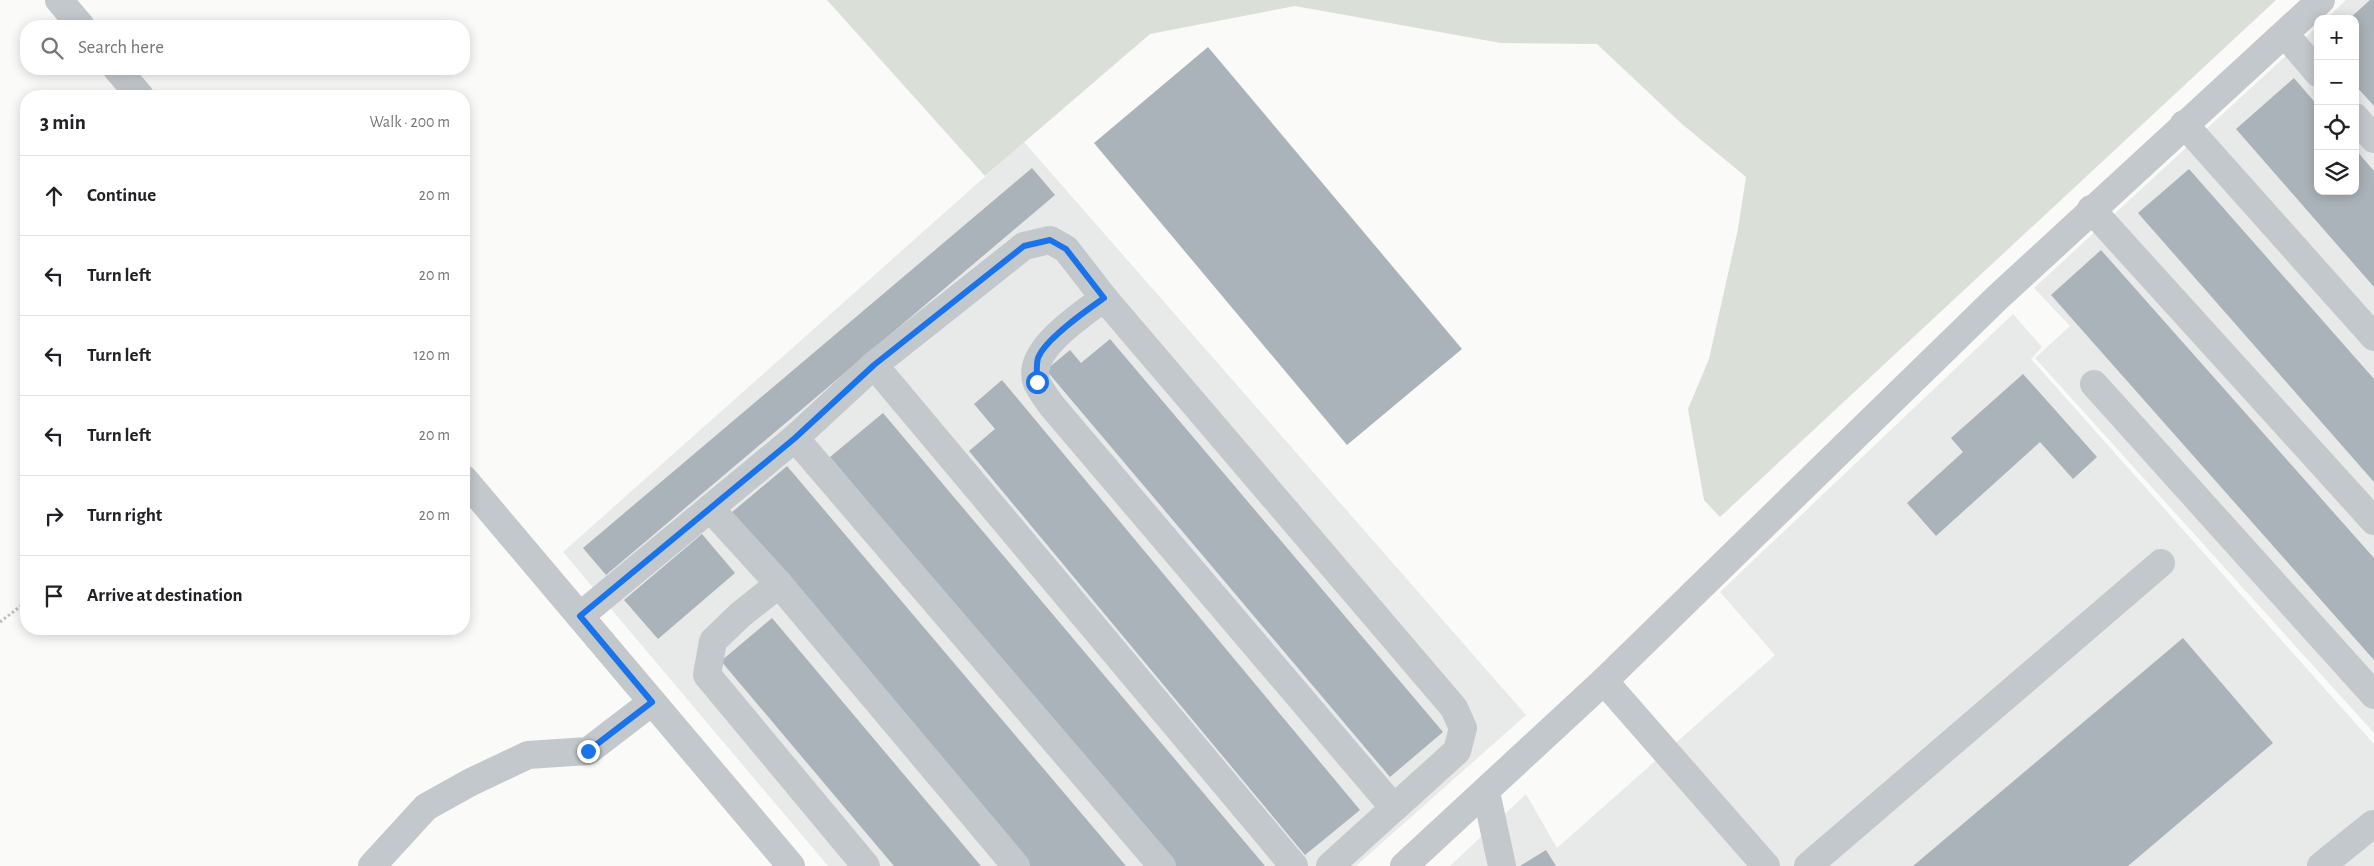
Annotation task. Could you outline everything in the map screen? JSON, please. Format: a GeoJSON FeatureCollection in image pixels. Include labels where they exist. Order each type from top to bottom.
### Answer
{"type":"FeatureCollection","features":[{"type":"Feature","properties":{"kind":"street"},"geometry":{"type":"LineString","coordinates":[[59,0],[76,20]]}},
{"type":"Feature","properties":{"kind":"street"},"geometry":{"type":"LineString","coordinates":[[1404,866],[1604,681],[2091,209],[2321,0]]}},
{"type":"Feature","properties":{"kind":"street"},"geometry":{"type":"LineString","coordinates":[[2284,34],[2314,68]]}},
{"type":"Feature","properties":{"kind":"street"},"geometry":{"type":"LineString","coordinates":[[122,75],[135,90]]}},
{"type":"Feature","properties":{"kind":"street"},"geometry":{"type":"LineString","coordinates":[[2359,122],[2374,139]]}},
{"type":"Feature","properties":{"kind":"street"},"geometry":{"type":"LineString","coordinates":[[2184,124],[2374,337]]}},
{"type":"Feature","properties":{"kind":"street"},"geometry":{"type":"LineString","coordinates":[[2091,209],[2374,521]]}},
{"type":"Feature","properties":{"kind":"street"},"geometry":{"type":"LineString","coordinates":[[580,616],[795,438],[874,365],[1024,246],[1050,240],[1066,249],[1104,298],[1454,708],[1463,728],[1457,751],[1330,866]]}},
{"type":"Feature","properties":{"kind":"street"},"geometry":{"type":"LineString","coordinates":[[1104,298],[1066,326],[1050,342],[1038,358],[1037,382],[1058,414],[1394,808]]}},
{"type":"Feature","properties":{"kind":"street"},"geometry":{"type":"LineString","coordinates":[[874,365],[1294,866]]}},
{"type":"Feature","properties":{"kind":"street"},"geometry":{"type":"LineString","coordinates":[[2094,384],[2374,695]]}},
{"type":"Feature","properties":{"kind":"street"},"geometry":{"type":"LineString","coordinates":[[795,438],[1162,866]]}},
{"type":"Feature","properties":{"kind":"street"},"geometry":{"type":"LineString","coordinates":[[470,485],[791,866]]}},
{"type":"Feature","properties":{"kind":"street"},"geometry":{"type":"LineString","coordinates":[[710,508],[779,584],[1016,866]]}},
{"type":"Feature","properties":{"kind":"street"},"geometry":{"type":"LineString","coordinates":[[1808,866],[2161,564]]}},
{"type":"Feature","properties":{"kind":"street"},"geometry":{"type":"LineString","coordinates":[[779,584],[740,615],[713,641],[707,675],[866,866]]}},
{"type":"Feature","properties":{"kind":"street"},"geometry":{"type":"LineString","coordinates":[[1604,681],[1766,866]]}},
{"type":"Feature","properties":{"kind":"street"},"geometry":{"type":"LineString","coordinates":[[372,866],[426,807],[471,782],[528,755],[588,751],[652,702]]}},
{"type":"Feature","properties":{"kind":"street"},"geometry":{"type":"LineString","coordinates":[[1486,792],[1502,866]]}},
{"type":"Feature","properties":{"kind":"street"},"geometry":{"type":"LineString","coordinates":[[2322,866],[2373,824]]}},
{"type":"Feature","properties":{"kind":"path"},"geometry":{"type":"LineString","coordinates":[[0,622],[20,607]]}},
{"type":"Feature","properties":{"kind":"shaded area"},"geometry":{"type":"Polygon","coordinates":[[[827,0],[2276,0],[1720,517],[1704,500],[1688,409],[1709,359],[1738,229],[1746,177],[1682,124],[1597,44],[1501,43],[1295,6],[1150,34],[985,176],[827,0]]]}},
{"type":"Feature","properties":{"kind":"shaded area"},"geometry":{"type":"Polygon","coordinates":[[[2346,0],[2374,0],[2374,733],[2035,358],[2070,326],[2034,288],[2314,30],[2314,195],[2359,195],[2359,15],[2330,15],[2346,0]]]}},
{"type":"Feature","properties":{"kind":"shaded area"},"geometry":{"type":"Polygon","coordinates":[[[1024,142],[1526,715],[1356,866],[828,866],[563,552],[1024,142]]]}},
{"type":"Feature","properties":{"kind":"shaded area"},"geometry":{"type":"Polygon","coordinates":[[[2013,314],[2042,347],[2031,359],[2374,744],[2374,866],[1450,866],[1526,794],[1557,848],[1775,655],[1720,592],[2013,314]]]}},
{"type":"Feature","properties":{"kind":"building"},"geometry":{"type":"Polygon","coordinates":[[[2370,0],[2374,0],[2374,106],[2359,89],[2359,15],[2353,15],[2370,0]]]}},
{"type":"Feature","properties":{"kind":"building"},"geometry":{"type":"Polygon","coordinates":[[[1208,47],[1462,349],[1347,445],[1094,143],[1208,47]]]}},
{"type":"Feature","properties":{"kind":"building"},"geometry":{"type":"Polygon","coordinates":[[[2294,78],[2314,101],[2314,195],[2359,195],[2359,154],[2374,171],[2374,287],[2236,129],[2294,78]]]}},
{"type":"Feature","properties":{"kind":"building"},"geometry":{"type":"Polygon","coordinates":[[[1032,168],[1055,195],[606,575],[583,548],[1032,168]]]}},
{"type":"Feature","properties":{"kind":"building"},"geometry":{"type":"Polygon","coordinates":[[[2189,169],[2374,379],[2374,482],[2138,213],[2189,169]]]}},
{"type":"Feature","properties":{"kind":"building"},"geometry":{"type":"Polygon","coordinates":[[[2101,250],[2374,558],[2374,660],[2051,295],[2101,250]]]}},
{"type":"Feature","properties":{"kind":"building"},"geometry":{"type":"Polygon","coordinates":[[[1110,339],[1443,732],[1390,777],[1046,370],[1070,350],[1081,363],[1110,339]]]}},
{"type":"Feature","properties":{"kind":"building"},"geometry":{"type":"Polygon","coordinates":[[[2023,374],[2097,457],[2073,479],[2040,442],[1936,536],[1907,503],[1963,452],[1951,438],[2023,374]]]}},
{"type":"Feature","properties":{"kind":"building"},"geometry":{"type":"Polygon","coordinates":[[[1002,380],[1360,810],[1305,855],[969,451],[995,429],[974,404],[1002,380]]]}},
{"type":"Feature","properties":{"kind":"building"},"geometry":{"type":"Polygon","coordinates":[[[883,413],[1265,866],[1175,866],[830,457],[883,413]]]}},
{"type":"Feature","properties":{"kind":"building"},"geometry":{"type":"Polygon","coordinates":[[[787,466],[1126,866],[1030,866],[731,513],[787,466]]]}},
{"type":"Feature","properties":{"kind":"building"},"geometry":{"type":"Polygon","coordinates":[[[702,534],[735,573],[658,639],[624,600],[702,534]]]}},
{"type":"Feature","properties":{"kind":"building"},"geometry":{"type":"Polygon","coordinates":[[[772,618],[981,866],[894,866],[721,661],[772,618]]]}},
{"type":"Feature","properties":{"kind":"building"},"geometry":{"type":"Polygon","coordinates":[[[2183,638],[2273,743],[2128,866],[1913,866],[2183,638]]]}},
{"type":"Feature","properties":{"kind":"building"},"geometry":{"type":"Polygon","coordinates":[[[1546,850],[1556,866],[1520,866],[1546,850]]]}},
{"type":"Feature","properties":{"kind":"route"},"geometry":{"type":"LineString","coordinates":[[588,751],[652,702],[580,616],[795,438],[874,365],[1024,246],[1050,240],[1066,249],[1104,298],[1066,326],[1050,342],[1038,358],[1037,382]]}}]}
